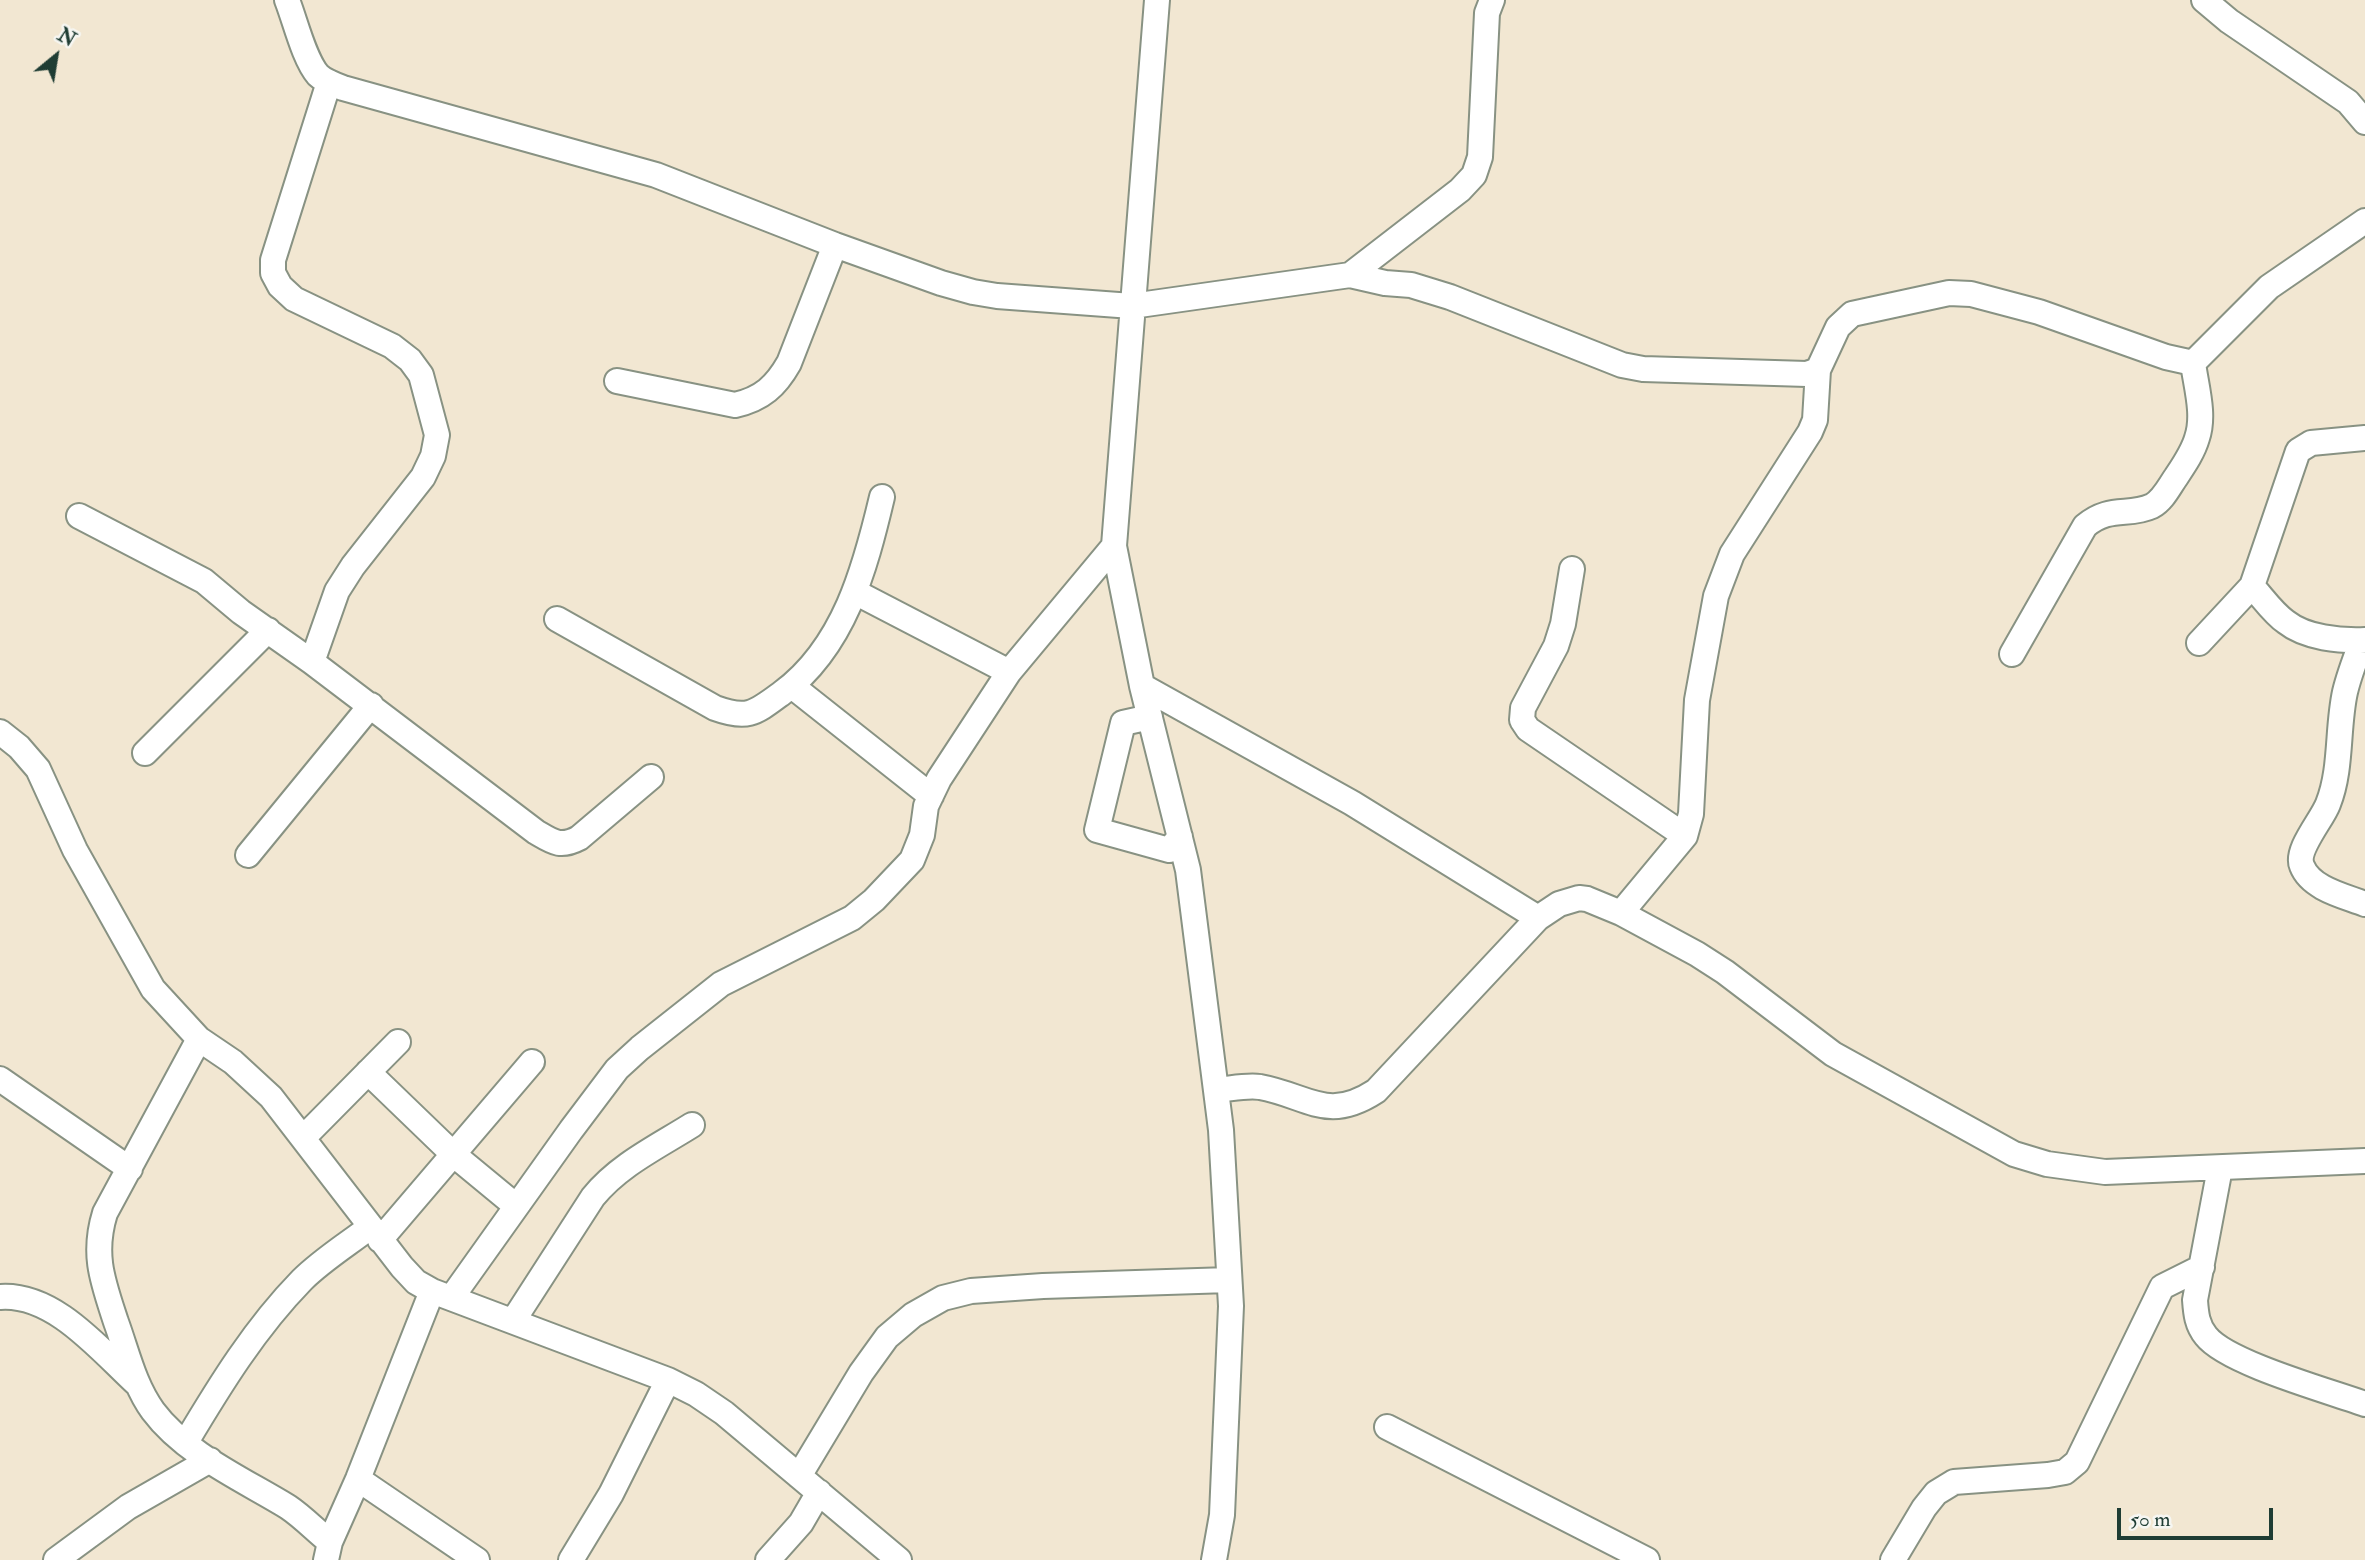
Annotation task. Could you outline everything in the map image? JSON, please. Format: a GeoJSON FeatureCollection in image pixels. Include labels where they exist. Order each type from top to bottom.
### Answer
{"type":"FeatureCollection","features":[{"type":"Feature","properties":{"kind":"street"},"geometry":{"type":"LineString","coordinates":[[288,0],[309,60],[317,74],[329,82],[356,92],[656,175],[835,245],[973,292],[1132,306],[1350,275],[1385,283],[1411,285],[1450,297],[1622,365],[1643,369],[1807,374],[1818,370]]}},
{"type":"Feature","properties":{"kind":"street"},"geometry":{"type":"LineString","coordinates":[[1157,0],[1114,546],[1142,686],[1188,870],[1221,1130],[1231,1306],[1222,1515],[1214,1560]]}},
{"type":"Feature","properties":{"kind":"street"},"geometry":{"type":"LineString","coordinates":[[1350,275],[1438,208],[1474,175],[1480,157],[1487,13],[1492,0]]}},
{"type":"Feature","properties":{"kind":"street"},"geometry":{"type":"LineString","coordinates":[[2204,0],[2228,21],[2348,102],[2365,122]]}},
{"type":"Feature","properties":{"kind":"street"},"geometry":{"type":"LineString","coordinates":[[312,662],[337,591],[353,566],[423,477],[433,456],[437,435],[421,375],[410,360],[392,346],[294,299],[280,286],[273,274],[273,260],[329,82]]}},
{"type":"Feature","properties":{"kind":"street"},"geometry":{"type":"LineString","coordinates":[[2193,363],[2269,287],[2365,220]]}},
{"type":"Feature","properties":{"kind":"street"},"geometry":{"type":"LineString","coordinates":[[617,381],[736,405],[751,402],[767,393],[789,363],[835,245]]}},
{"type":"Feature","properties":{"kind":"street"},"geometry":{"type":"LineString","coordinates":[[1621,913],[1685,836],[1691,814],[1697,700],[1716,596],[1732,554],[1810,432],[1815,420],[1818,370],[1838,327],[1852,314],[1949,293],[1970,294],[2039,312],[2165,357],[2193,363]]}},
{"type":"Feature","properties":{"kind":"street"},"geometry":{"type":"LineString","coordinates":[[2012,654],[2085,526],[2106,513],[2152,506],[2162,498],[2190,455],[2201,421],[2193,363]]}},
{"type":"Feature","properties":{"kind":"street"},"geometry":{"type":"LineString","coordinates":[[2199,643],[2252,586],[2298,452],[2311,443],[2365,439]]}},
{"type":"Feature","properties":{"kind":"street"},"geometry":{"type":"LineString","coordinates":[[557,620],[715,708],[735,715],[751,713],[792,686],[827,646],[855,592],[871,545],[882,498]]}},
{"type":"Feature","properties":{"kind":"street"},"geometry":{"type":"LineString","coordinates":[[79,516],[204,581],[241,612],[268,629],[552,842],[567,844],[579,838],[651,777]]}},
{"type":"Feature","properties":{"kind":"street"},"geometry":{"type":"LineString","coordinates":[[199,1039],[105,1213],[98,1235],[102,1282],[138,1385],[153,1410],[169,1429],[210,1460],[290,1509],[328,1551],[442,1294],[516,1206],[594,1098],[617,1069],[640,1048],[721,984],[852,918],[892,882],[912,860],[922,835],[926,806],[939,779],[1009,671],[1114,546]]}},
{"type":"Feature","properties":{"kind":"street"},"geometry":{"type":"LineString","coordinates":[[1572,569],[1563,624],[1556,646],[1523,708],[1522,720],[1528,729],[1685,836]]}},
{"type":"Feature","properties":{"kind":"street"},"geometry":{"type":"LineString","coordinates":[[2252,586],[2284,621],[2298,630],[2311,635],[2363,640],[2345,691],[2333,791],[2325,813],[2302,851],[2300,864],[2306,874],[2326,889],[2365,904]]}},
{"type":"Feature","properties":{"kind":"street"},"geometry":{"type":"LineString","coordinates":[[855,592],[1009,671]]}},
{"type":"Feature","properties":{"kind":"street"},"geometry":{"type":"LineString","coordinates":[[145,753],[268,629]]}},
{"type":"Feature","properties":{"kind":"street"},"geometry":{"type":"LineString","coordinates":[[792,686],[931,796]]}},
{"type":"Feature","properties":{"kind":"street"},"geometry":{"type":"LineString","coordinates":[[1142,686],[1343,797],[1538,918]]}},
{"type":"Feature","properties":{"kind":"street"},"geometry":{"type":"LineString","coordinates":[[248,855],[370,705]]}},
{"type":"Feature","properties":{"kind":"street"},"geometry":{"type":"LineString","coordinates":[[1150,717],[1123,723],[1097,830],[1169,850],[1180,837]]}},
{"type":"Feature","properties":{"kind":"street"},"geometry":{"type":"LineString","coordinates":[[0,732],[19,747],[38,769],[75,850],[153,989],[172,1013],[199,1039],[233,1062],[271,1097],[409,1275],[442,1294],[668,1380],[696,1394],[724,1413],[900,1560]]}},
{"type":"Feature","properties":{"kind":"street"},"geometry":{"type":"LineString","coordinates":[[1216,1090],[1259,1087],[1331,1107],[1361,1101],[1376,1091],[1538,918],[1559,904],[1587,898],[1697,954],[1833,1054],[2014,1154],[2047,1164],[2105,1172],[2365,1161]]}},
{"type":"Feature","properties":{"kind":"street"},"geometry":{"type":"LineString","coordinates":[[303,1138],[398,1042]]}},
{"type":"Feature","properties":{"kind":"street"},"geometry":{"type":"LineString","coordinates":[[186,1442],[231,1367],[291,1292],[304,1278],[375,1233],[453,1154],[532,1062]]}},
{"type":"Feature","properties":{"kind":"street"},"geometry":{"type":"LineString","coordinates":[[368,1072],[453,1154],[516,1206]]}},
{"type":"Feature","properties":{"kind":"street"},"geometry":{"type":"LineString","coordinates":[[0,1079],[130,1169]]}},
{"type":"Feature","properties":{"kind":"street"},"geometry":{"type":"LineString","coordinates":[[513,1321],[606,1181],[620,1169],[692,1125]]}},
{"type":"Feature","properties":{"kind":"street"},"geometry":{"type":"LineString","coordinates":[[2220,1168],[2195,1300],[2196,1318],[2205,1335],[2216,1346],[2236,1358],[2365,1404]]}},
{"type":"Feature","properties":{"kind":"street"},"geometry":{"type":"LineString","coordinates":[[1893,1560],[1924,1508],[1936,1493],[1955,1482],[2048,1475],[2065,1472],[2077,1462],[2162,1287],[2202,1267]]}},
{"type":"Feature","properties":{"kind":"street"},"geometry":{"type":"LineString","coordinates":[[799,1476],[861,1373],[887,1337],[913,1315],[943,1298],[971,1291],[1043,1286],[1229,1280]]}},
{"type":"Feature","properties":{"kind":"street"},"geometry":{"type":"LineString","coordinates":[[0,1297],[12,1296],[30,1300],[63,1317],[138,1385]]}},
{"type":"Feature","properties":{"kind":"street"},"geometry":{"type":"LineString","coordinates":[[571,1560],[611,1494],[668,1380]]}},
{"type":"Feature","properties":{"kind":"street"},"geometry":{"type":"LineString","coordinates":[[1387,1427],[1647,1560]]}},
{"type":"Feature","properties":{"kind":"street"},"geometry":{"type":"LineString","coordinates":[[56,1560],[128,1507],[210,1460]]}},
{"type":"Feature","properties":{"kind":"street"},"geometry":{"type":"LineString","coordinates":[[358,1479],[477,1560]]}},
{"type":"Feature","properties":{"kind":"street"},"geometry":{"type":"LineString","coordinates":[[768,1560],[801,1522],[818,1492]]}}]}
